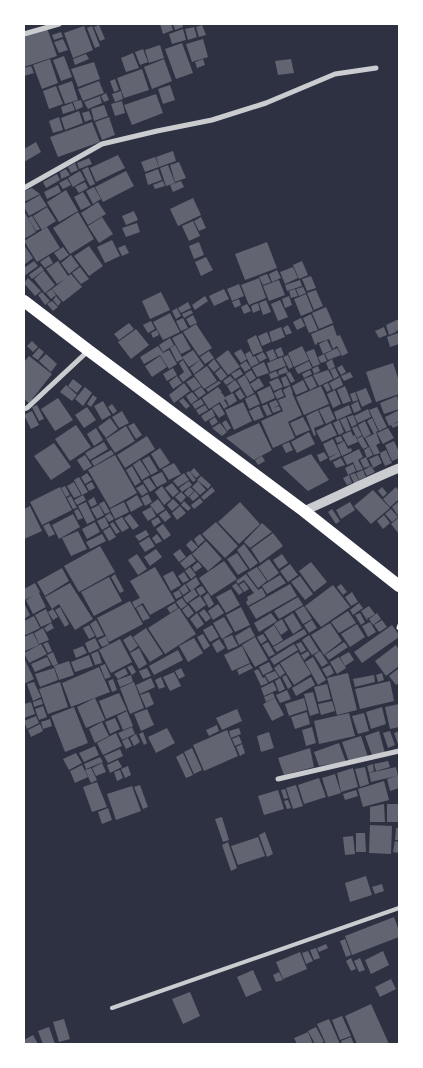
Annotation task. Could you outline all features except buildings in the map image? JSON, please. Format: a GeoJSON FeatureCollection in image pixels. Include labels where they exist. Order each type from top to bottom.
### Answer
{"type":"FeatureCollection","features":[{"type":"Feature","properties":{"kind":"highway"},"geometry":{"type":"LineString","coordinates":[[24,301],[304,511],[399,586]]}},
{"type":"Feature","properties":{"kind":"street"},"geometry":{"type":"LineString","coordinates":[[24,34],[59,24]]}},
{"type":"Feature","properties":{"kind":"street"},"geometry":{"type":"LineString","coordinates":[[24,188],[102,144],[212,120],[266,103],[335,74],[376,68]]}},
{"type":"Feature","properties":{"kind":"street"},"geometry":{"type":"LineString","coordinates":[[24,409],[88,350]]}},
{"type":"Feature","properties":{"kind":"street"},"geometry":{"type":"LineString","coordinates":[[304,511],[399,468]]}},
{"type":"Feature","properties":{"kind":"street"},"geometry":{"type":"LineString","coordinates":[[278,779],[399,750]]}},
{"type":"Feature","properties":{"kind":"lane"},"geometry":{"type":"LineString","coordinates":[[112,1008],[399,908]]}}]}
